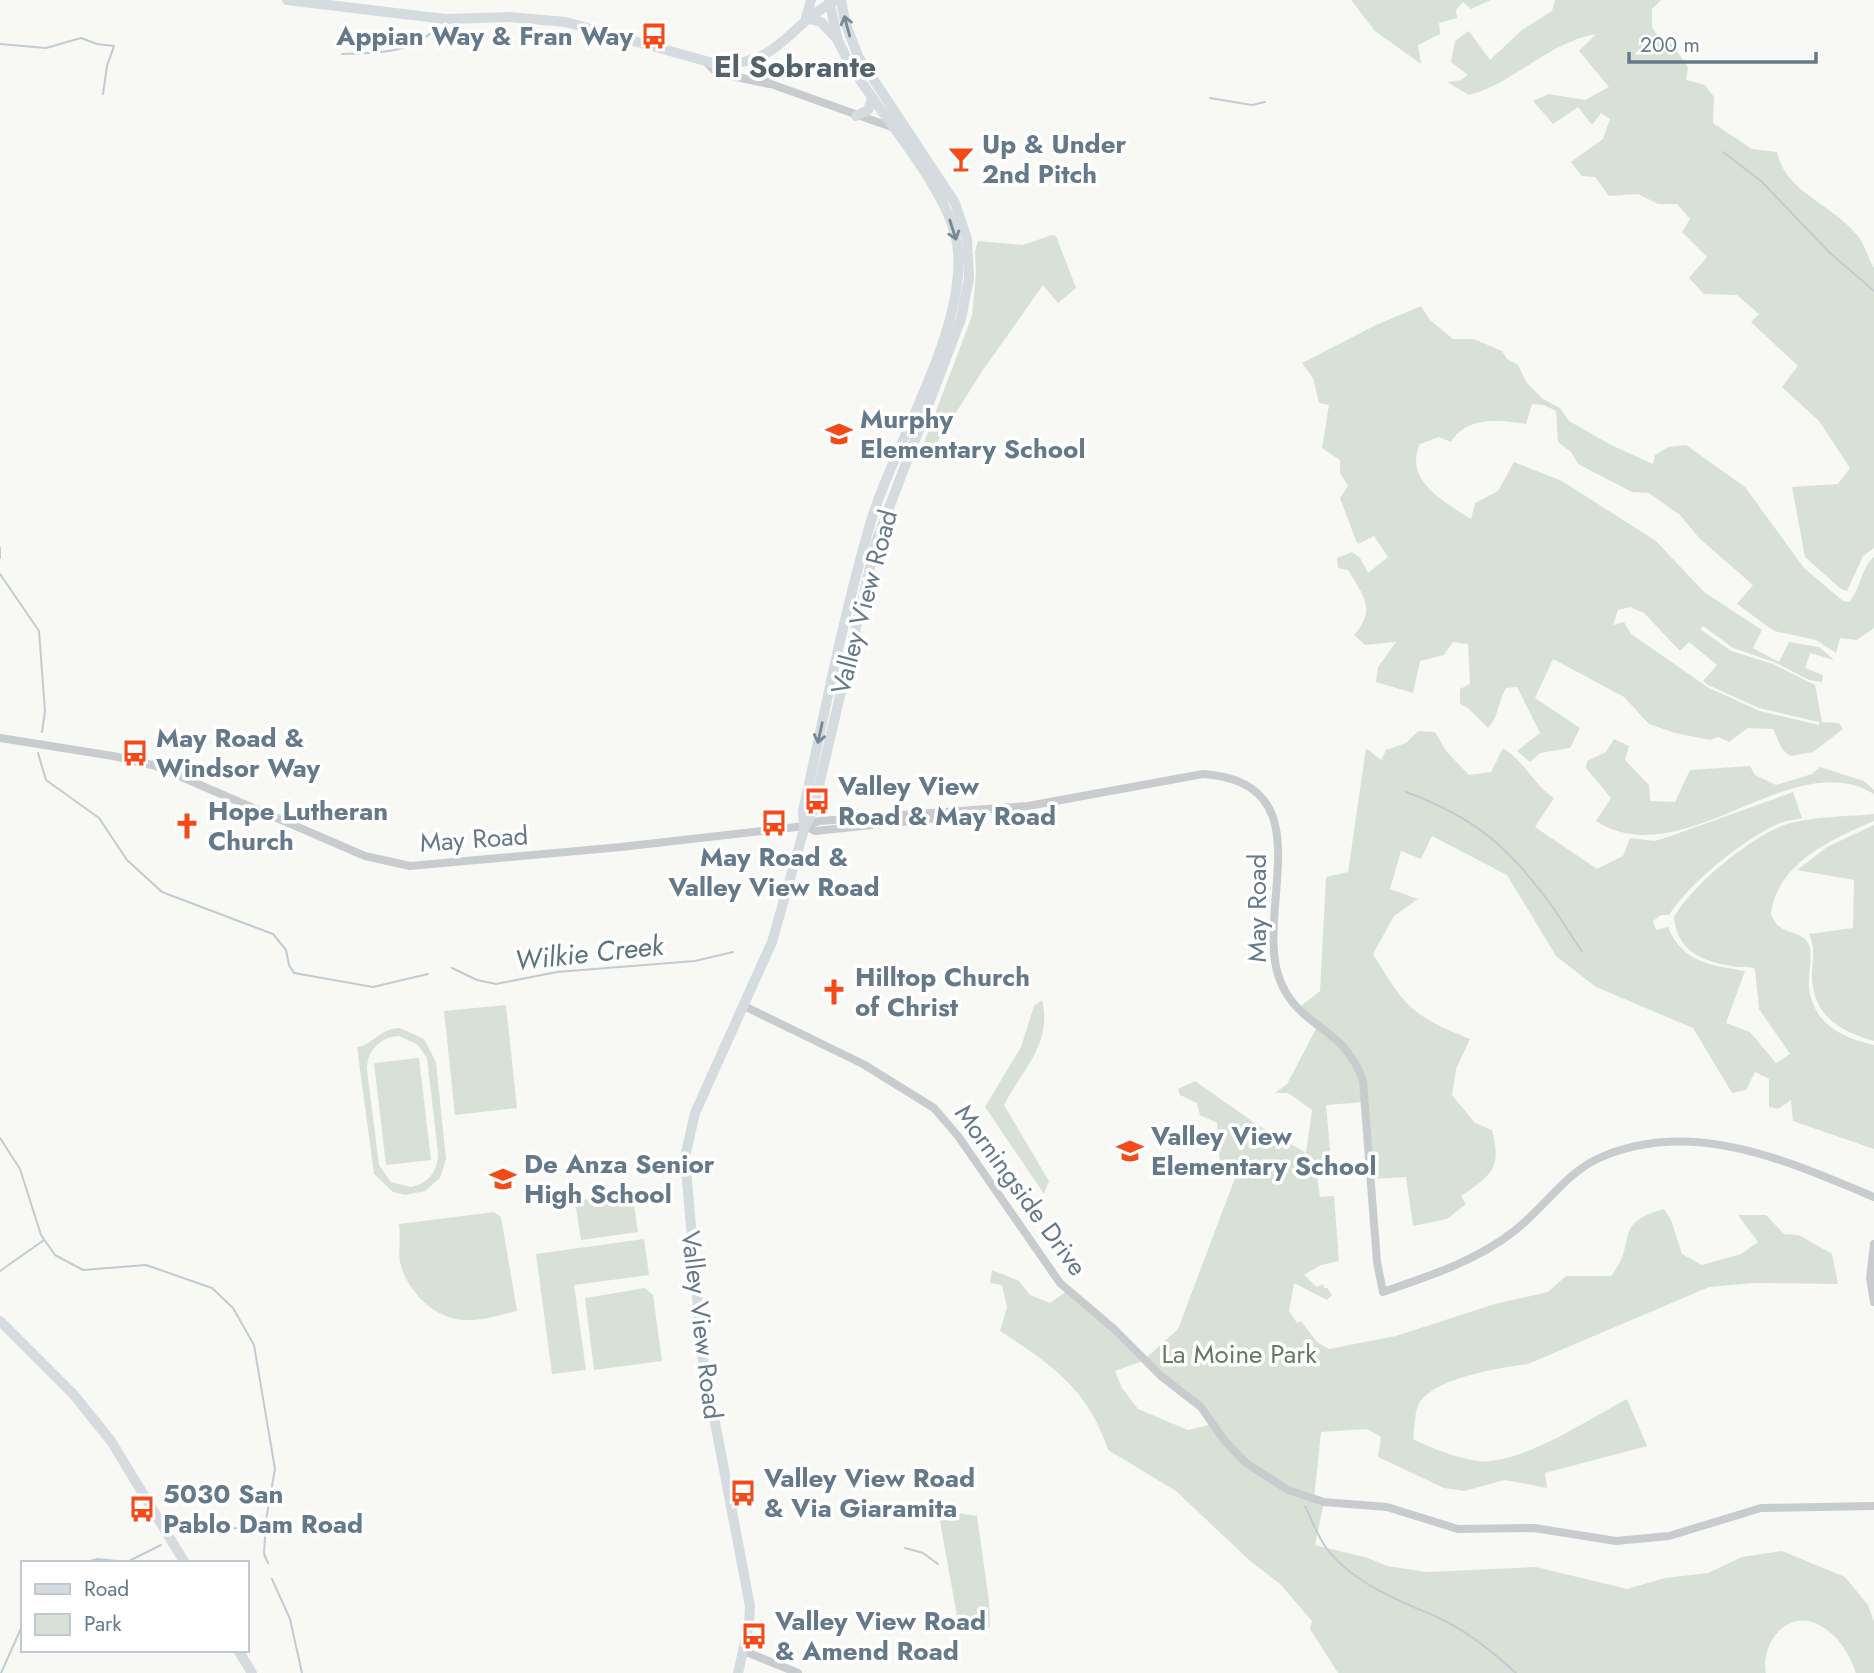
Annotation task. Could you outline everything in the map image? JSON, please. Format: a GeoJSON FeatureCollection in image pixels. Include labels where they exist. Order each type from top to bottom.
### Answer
{"type":"FeatureCollection","features":[{"type":"Feature","properties":{"kind":"main road"},"geometry":{"type":"LineString","coordinates":[[287,0],[445,19],[509,17],[566,22],[707,63],[731,64],[756,60],[774,51],[806,19],[832,1]]}},
{"type":"Feature","properties":{"kind":"main road"},"geometry":{"type":"LineString","coordinates":[[806,19],[810,4],[832,1]]}},
{"type":"Feature","properties":{"kind":"main road","name":"Valley View Road"},"geometry":{"type":"LineString","coordinates":[[738,1673],[750,1606],[703,1359],[685,1157],[695,1113],[778,924],[804,826],[806,798],[869,526],[947,327],[960,276],[957,240],[941,198],[872,99],[838,41],[832,1]]}},
{"type":"Feature","properties":{"kind":"main road","name":"Valley View Road"},"geometry":{"type":"LineString","coordinates":[[804,826],[813,811],[878,533],[966,303],[969,266],[961,219],[945,184],[858,56],[845,22],[832,1]]}},
{"type":"Feature","properties":{"kind":"main road"},"geometry":{"type":"LineString","coordinates":[[806,19],[821,22],[838,41]]}},
{"type":"Feature","properties":{"kind":"main road"},"geometry":{"type":"LineString","coordinates":[[856,116],[868,110],[872,99]]}},
{"type":"Feature","properties":{"kind":"main road"},"geometry":{"type":"LineString","coordinates":[[0,1321],[74,1395],[111,1441],[185,1561]]}},
{"type":"Feature","properties":{"kind":"main road"},"geometry":{"type":"LineString","coordinates":[[239,1652],[252,1673]]}},
{"type":"Feature","properties":{"kind":"street"},"geometry":{"type":"LineString","coordinates":[[756,60],[764,80],[771,84],[893,130],[907,128]]}},
{"type":"Feature","properties":{"kind":"street"},"geometry":{"type":"LineString","coordinates":[[707,63],[717,73],[771,84]]}},
{"type":"Feature","properties":{"kind":"street","name":"May Road"},"geometry":{"type":"LineString","coordinates":[[0,738],[113,756],[156,766],[365,856],[410,866],[683,841],[804,826],[815,831],[959,816],[967,812],[1058,802],[1203,774],[1237,780],[1261,799],[1270,811],[1278,836],[1273,957],[1280,983],[1297,1009],[1349,1051],[1363,1081],[1377,1262],[1383,1292],[1463,1264],[1511,1233],[1578,1171],[1597,1160],[1638,1146],[1699,1143],[1740,1148],[1789,1161],[1874,1197]]}},
{"type":"Feature","properties":{"kind":"street","name":"Morningside Drive"},"geometry":{"type":"LineString","coordinates":[[744,1006],[863,1064],[934,1108],[958,1136],[1067,1291],[1113,1328],[1161,1376],[1201,1407],[1224,1440],[1247,1463],[1288,1490],[1324,1502],[1387,1507],[1458,1529],[1534,1528],[1616,1541],[1670,1536],[1761,1508],[1874,1506]]}},
{"type":"Feature","properties":{"kind":"street"},"geometry":{"type":"LineString","coordinates":[[1874,1244],[1870,1279],[1874,1301]]}},
{"type":"Feature","properties":{"kind":"street"},"geometry":{"type":"LineString","coordinates":[[744,1651],[798,1673]]}},
{"type":"Feature","properties":{"kind":"green space"},"geometry":{"type":"Polygon","coordinates":[[[1351,0],[1491,0],[1471,9],[1463,2],[1456,10],[1457,18],[1439,23],[1440,34],[1418,45],[1421,64],[1375,31],[1351,0]]]}},
{"type":"Feature","properties":{"kind":"green space"},"geometry":{"type":"Polygon","coordinates":[[[1555,0],[1661,0],[1652,9],[1652,27],[1662,42],[1672,44],[1688,67],[1686,80],[1705,85],[1714,97],[1713,123],[1752,149],[1777,152],[1782,166],[1799,188],[1846,224],[1864,246],[1874,268],[1874,548],[1863,556],[1847,591],[1841,589],[1805,557],[1792,487],[1838,484],[1850,468],[1819,421],[1782,387],[1798,366],[1751,322],[1759,314],[1737,295],[1704,294],[1689,278],[1707,257],[1682,232],[1690,219],[1677,204],[1658,204],[1638,194],[1609,196],[1595,177],[1582,176],[1571,162],[1603,139],[1610,119],[1601,113],[1592,125],[1578,107],[1553,124],[1533,101],[1549,94],[1585,100],[1609,87],[1579,51],[1596,34],[1563,45],[1501,82],[1469,95],[1447,82],[1461,80],[1468,75],[1451,62],[1455,41],[1469,31],[1490,60],[1523,29],[1552,11],[1555,0]]]}},
{"type":"Feature","properties":{"kind":"green space"},"geometry":{"type":"Polygon","coordinates":[[[1056,236],[1076,288],[1058,303],[1043,285],[983,370],[931,452],[922,448],[972,316],[975,251],[978,241],[1023,245],[1056,236]]]}},
{"type":"Feature","properties":{"kind":"green space"},"geometry":{"type":"Polygon","coordinates":[[[1421,306],[1430,320],[1453,339],[1474,339],[1502,351],[1507,359],[1518,365],[1527,383],[1543,399],[1560,408],[1569,421],[1611,445],[1653,464],[1655,455],[1668,447],[1686,445],[1745,487],[1804,568],[1843,601],[1849,602],[1853,597],[1866,566],[1874,557],[1874,628],[1857,640],[1840,638],[1836,653],[1816,640],[1774,631],[1737,604],[1753,585],[1699,538],[1680,515],[1649,493],[1632,492],[1578,464],[1571,452],[1558,442],[1556,411],[1544,405],[1532,404],[1526,424],[1495,421],[1475,424],[1458,434],[1451,442],[1439,437],[1420,444],[1416,457],[1417,468],[1429,488],[1471,519],[1475,503],[1498,491],[1514,462],[1562,481],[1656,541],[1704,592],[1762,630],[1753,648],[1779,662],[1789,642],[1819,647],[1834,660],[1810,653],[1805,668],[1823,675],[1822,682],[1809,680],[1774,662],[1733,648],[1703,626],[1700,629],[1731,651],[1773,664],[1815,685],[1822,722],[1839,723],[1843,729],[1813,752],[1790,756],[1782,749],[1773,729],[1748,728],[1729,742],[1718,737],[1710,740],[1675,733],[1649,724],[1624,697],[1553,659],[1535,698],[1580,728],[1570,748],[1540,753],[1530,762],[1517,751],[1540,733],[1517,687],[1506,688],[1488,728],[1468,708],[1460,704],[1460,689],[1470,684],[1468,644],[1453,642],[1444,655],[1420,661],[1413,693],[1376,682],[1378,667],[1396,642],[1365,645],[1354,635],[1365,617],[1365,602],[1348,570],[1338,568],[1337,558],[1352,552],[1360,558],[1368,573],[1388,557],[1374,536],[1358,544],[1356,541],[1340,498],[1348,486],[1340,473],[1340,460],[1322,448],[1329,405],[1319,403],[1313,378],[1302,363],[1376,325],[1421,306]],[[1630,607],[1618,610],[1613,625],[1624,622],[1631,634],[1709,688],[1760,711],[1819,725],[1819,722],[1759,708],[1708,685],[1703,681],[1717,665],[1689,642],[1680,651],[1644,613],[1630,607]]]}},
{"type":"Feature","properties":{"kind":"green space","name":"La Moine Park"},"geometry":{"type":"Polygon","coordinates":[[[1418,731],[1435,732],[1446,751],[1469,775],[1491,772],[1503,748],[1554,798],[1535,827],[1597,869],[1623,856],[1630,838],[1654,841],[1793,792],[1802,818],[1780,823],[1735,850],[1690,889],[1669,915],[1661,915],[1653,921],[1656,930],[1668,927],[1681,948],[1699,960],[1745,971],[1726,1023],[1750,1032],[1776,1063],[1790,1054],[1759,1009],[1755,969],[1716,963],[1696,954],[1681,940],[1674,917],[1708,877],[1740,850],[1773,830],[1808,819],[1874,814],[1874,821],[1825,845],[1795,867],[1775,896],[1771,914],[1784,930],[1802,936],[1808,943],[1809,987],[1816,1011],[1823,1020],[1840,1033],[1874,1045],[1874,1149],[1793,1121],[1791,1100],[1778,1109],[1769,1107],[1769,1079],[1755,1072],[1746,1090],[1732,1093],[1693,1028],[1596,987],[1556,956],[1507,875],[1432,836],[1421,859],[1401,851],[1390,889],[1418,899],[1394,916],[1373,954],[1394,987],[1412,1008],[1435,1023],[1470,1039],[1456,1069],[1452,1095],[1475,1123],[1492,1130],[1495,1162],[1487,1176],[1461,1196],[1466,1204],[1447,1219],[1413,1226],[1406,1177],[1371,1179],[1365,1102],[1326,1105],[1332,1173],[1317,1175],[1320,1197],[1334,1196],[1339,1261],[1321,1265],[1304,1275],[1317,1287],[1323,1284],[1324,1288],[1327,1288],[1332,1295],[1327,1300],[1294,1283],[1289,1311],[1297,1323],[1301,1321],[1317,1342],[1329,1349],[1396,1336],[1495,1304],[1548,1292],[1566,1276],[1611,1276],[1624,1253],[1631,1228],[1647,1215],[1664,1209],[1671,1220],[1682,1254],[1702,1265],[1741,1254],[1758,1242],[1738,1215],[1766,1215],[1784,1234],[1799,1235],[1832,1254],[1838,1284],[1754,1283],[1709,1287],[1528,1364],[1484,1371],[1450,1382],[1436,1388],[1418,1406],[1413,1439],[1472,1460],[1490,1461],[1543,1445],[1627,1399],[1647,1446],[1545,1473],[1547,1488],[1505,1480],[1464,1491],[1444,1488],[1378,1457],[1381,1437],[1367,1429],[1321,1432],[1314,1499],[1324,1502],[1315,1545],[1368,1558],[1387,1566],[1427,1572],[1536,1567],[1627,1589],[1665,1578],[1708,1573],[1742,1557],[1782,1551],[1845,1577],[1868,1605],[1874,1622],[1874,1673],[1856,1673],[1846,1652],[1826,1629],[1808,1621],[1797,1621],[1779,1631],[1772,1640],[1767,1650],[1766,1673],[1338,1673],[1310,1629],[1312,1621],[1280,1584],[1249,1560],[1176,1491],[1108,1450],[1090,1410],[1066,1380],[1036,1355],[1000,1331],[1007,1307],[1002,1285],[990,1283],[992,1270],[1019,1281],[1030,1295],[1050,1303],[1067,1291],[1145,1359],[1178,1329],[1235,1178],[1227,1175],[1220,1165],[1217,1123],[1200,1115],[1197,1103],[1180,1095],[1178,1089],[1195,1081],[1256,1124],[1306,1153],[1312,1110],[1288,1093],[1275,1093],[1287,1084],[1318,1025],[1297,1009],[1320,991],[1326,877],[1348,872],[1366,748],[1381,760],[1386,750],[1406,743],[1418,731]],[[1145,1360],[1115,1371],[1122,1388],[1138,1409],[1188,1430],[1213,1423],[1145,1360]]]}},
{"type":"Feature","properties":{"kind":"green space"},"geometry":{"type":"Polygon","coordinates":[[[1614,739],[1629,746],[1625,760],[1649,785],[1650,801],[1675,802],[1690,770],[1750,766],[1755,775],[1776,785],[1812,774],[1820,767],[1864,781],[1874,790],[1874,794],[1842,783],[1809,785],[1773,795],[1701,824],[1665,833],[1630,834],[1596,821],[1611,798],[1586,768],[1587,761],[1606,752],[1614,739]]]}},
{"type":"Feature","properties":{"kind":"green space"},"geometry":{"type":"Polygon","coordinates":[[[1874,825],[1874,1041],[1853,1034],[1827,1016],[1816,998],[1812,980],[1813,947],[1809,934],[1853,928],[1854,880],[1797,870],[1827,847],[1874,825]]]}},
{"type":"Feature","properties":{"kind":"green space"},"geometry":{"type":"Polygon","coordinates":[[[1042,1000],[1044,1015],[1040,1043],[1004,1105],[1049,1181],[1044,1194],[985,1107],[1021,1047],[1034,1006],[1042,1000]]]}},
{"type":"Feature","properties":{"kind":"green space"},"geometry":{"type":"Polygon","coordinates":[[[506,1005],[517,1108],[455,1115],[444,1011],[506,1005]]]}},
{"type":"Feature","properties":{"kind":"green space"},"geometry":{"type":"Polygon","coordinates":[[[400,1028],[424,1039],[436,1062],[446,1159],[440,1178],[425,1191],[405,1195],[393,1192],[374,1174],[357,1047],[392,1029],[400,1028]],[[399,1036],[386,1039],[372,1051],[367,1070],[379,1165],[391,1182],[411,1187],[423,1183],[431,1175],[438,1153],[427,1058],[418,1045],[399,1036]]]}},
{"type":"Feature","properties":{"kind":"green space"},"geometry":{"type":"Polygon","coordinates":[[[419,1058],[431,1160],[386,1165],[374,1063],[419,1058]]]}},
{"type":"Feature","properties":{"kind":"green space"},"geometry":{"type":"Polygon","coordinates":[[[632,1193],[638,1232],[581,1240],[575,1201],[632,1193]]]}},
{"type":"Feature","properties":{"kind":"green space"},"geometry":{"type":"Polygon","coordinates":[[[494,1212],[501,1217],[517,1311],[464,1320],[432,1309],[415,1292],[403,1272],[399,1257],[399,1224],[494,1212]]]}},
{"type":"Feature","properties":{"kind":"green space"},"geometry":{"type":"Polygon","coordinates":[[[644,1239],[649,1275],[574,1285],[586,1370],[552,1374],[536,1254],[644,1239]]]}},
{"type":"Feature","properties":{"kind":"green space"},"geometry":{"type":"Polygon","coordinates":[[[645,1288],[653,1295],[662,1361],[594,1370],[585,1298],[645,1288]]]}},
{"type":"Feature","properties":{"kind":"green space"},"geometry":{"type":"Polygon","coordinates":[[[938,1510],[977,1516],[989,1601],[990,1628],[957,1616],[938,1510]]]}},
{"type":"Feature","properties":{"kind":"waterway"},"geometry":{"type":"LineString","coordinates":[[342,54],[381,52],[406,47],[427,36],[437,27]]}},
{"type":"Feature","properties":{"kind":"waterway"},"geometry":{"type":"LineString","coordinates":[[0,44],[46,48],[81,38],[114,46],[107,66],[103,94]]}},
{"type":"Feature","properties":{"kind":"waterway"},"geometry":{"type":"LineString","coordinates":[[1210,98],[1252,105],[1265,102]]}},
{"type":"Feature","properties":{"kind":"waterway"},"geometry":{"type":"LineString","coordinates":[[1723,152],[1761,181],[1829,252],[1874,291]]}},
{"type":"Feature","properties":{"kind":"waterway","name":"Wilkie Creek"},"geometry":{"type":"LineString","coordinates":[[0,548],[0,558]]}},
{"type":"Feature","properties":{"kind":"waterway","name":"Wilkie Creek"},"geometry":{"type":"LineString","coordinates":[[0,574],[39,631],[45,711],[42,732]]}},
{"type":"Feature","properties":{"kind":"waterway","name":"Wilkie Creek"},"geometry":{"type":"LineString","coordinates":[[38,753],[46,780],[99,818],[127,860],[162,892],[273,934],[286,950],[294,973],[373,987],[428,974]]}},
{"type":"Feature","properties":{"kind":"waterway","name":"Wilkie Creek"},"geometry":{"type":"LineString","coordinates":[[1406,792],[1450,811],[1503,848],[1534,882],[1582,951]]}},
{"type":"Feature","properties":{"kind":"waterway","name":"Wilkie Creek"},"geometry":{"type":"LineString","coordinates":[[452,968],[477,980],[496,984],[557,972],[695,961],[733,952]]}},
{"type":"Feature","properties":{"kind":"waterway"},"geometry":{"type":"LineString","coordinates":[[0,1138],[20,1169],[41,1235],[55,1255],[83,1270],[146,1265],[212,1288],[233,1308],[254,1345],[275,1469],[266,1520],[264,1554],[268,1563]]}},
{"type":"Feature","properties":{"kind":"waterway"},"geometry":{"type":"LineString","coordinates":[[0,1271],[44,1240]]}},
{"type":"Feature","properties":{"kind":"waterway"},"geometry":{"type":"LineString","coordinates":[[1305,1506],[1324,1544],[1350,1572],[1378,1590],[1458,1628],[1489,1649],[1516,1673]]}},
{"type":"Feature","properties":{"kind":"waterway"},"geometry":{"type":"LineString","coordinates":[[191,1530],[237,1528],[265,1519]]}},
{"type":"Feature","properties":{"kind":"waterway"},"geometry":{"type":"LineString","coordinates":[[129,1561],[161,1545]]}},
{"type":"Feature","properties":{"kind":"waterway"},"geometry":{"type":"LineString","coordinates":[[905,1548],[923,1553],[938,1564]]}},
{"type":"Feature","properties":{"kind":"waterway"},"geometry":{"type":"LineString","coordinates":[[90,1561],[117,1561]]}},
{"type":"Feature","properties":{"kind":"waterway"},"geometry":{"type":"LineString","coordinates":[[272,1579],[290,1619],[302,1673]]}},
{"type":"Feature","properties":{"kind":"waterway"},"geometry":{"type":"LineString","coordinates":[[1,1673],[21,1628]]}},
{"type":"Feature","properties":{"kind":"place","name":"Appian Way & Fran Way"},"geometry":{"type":"Point","coordinates":[654,36]}},
{"type":"Feature","properties":{"kind":"place","name":"Up & Under 2nd Pitch"},"geometry":{"type":"Point","coordinates":[961,159]}},
{"type":"Feature","properties":{"kind":"place","name":"Murphy Elementary School"},"geometry":{"type":"Point","coordinates":[839,434]}},
{"type":"Feature","properties":{"kind":"place","name":"May Road & Windsor Way"},"geometry":{"type":"Point","coordinates":[135,753]}},
{"type":"Feature","properties":{"kind":"place","name":"Valley View Road & May Road"},"geometry":{"type":"Point","coordinates":[817,801]}},
{"type":"Feature","properties":{"kind":"place","name":"May Road & Valley View Road"},"geometry":{"type":"Point","coordinates":[774,823]}},
{"type":"Feature","properties":{"kind":"place","name":"Hope Lutheran Church"},"geometry":{"type":"Point","coordinates":[187,826]}},
{"type":"Feature","properties":{"kind":"place","name":"Hilltop Church of Christ"},"geometry":{"type":"Point","coordinates":[834,992]}},
{"type":"Feature","properties":{"kind":"place","name":"Valley View Elementary School"},"geometry":{"type":"Point","coordinates":[1130,1151]}},
{"type":"Feature","properties":{"kind":"place","name":"De Anza Senior High School"},"geometry":{"type":"Point","coordinates":[503,1179]}},
{"type":"Feature","properties":{"kind":"place","name":"Valley View Road & Via Giaramita"},"geometry":{"type":"Point","coordinates":[743,1493]}},
{"type":"Feature","properties":{"kind":"place","name":"5030 San Pablo Dam Road"},"geometry":{"type":"Point","coordinates":[142,1509]}},
{"type":"Feature","properties":{"kind":"place","name":"Valley View Road & Amend Road"},"geometry":{"type":"Point","coordinates":[754,1636]}},
{"type":"Feature","properties":{"kind":"district","name":"El Sobrante"},"geometry":{"type":"Point","coordinates":[795,66]}}]}
